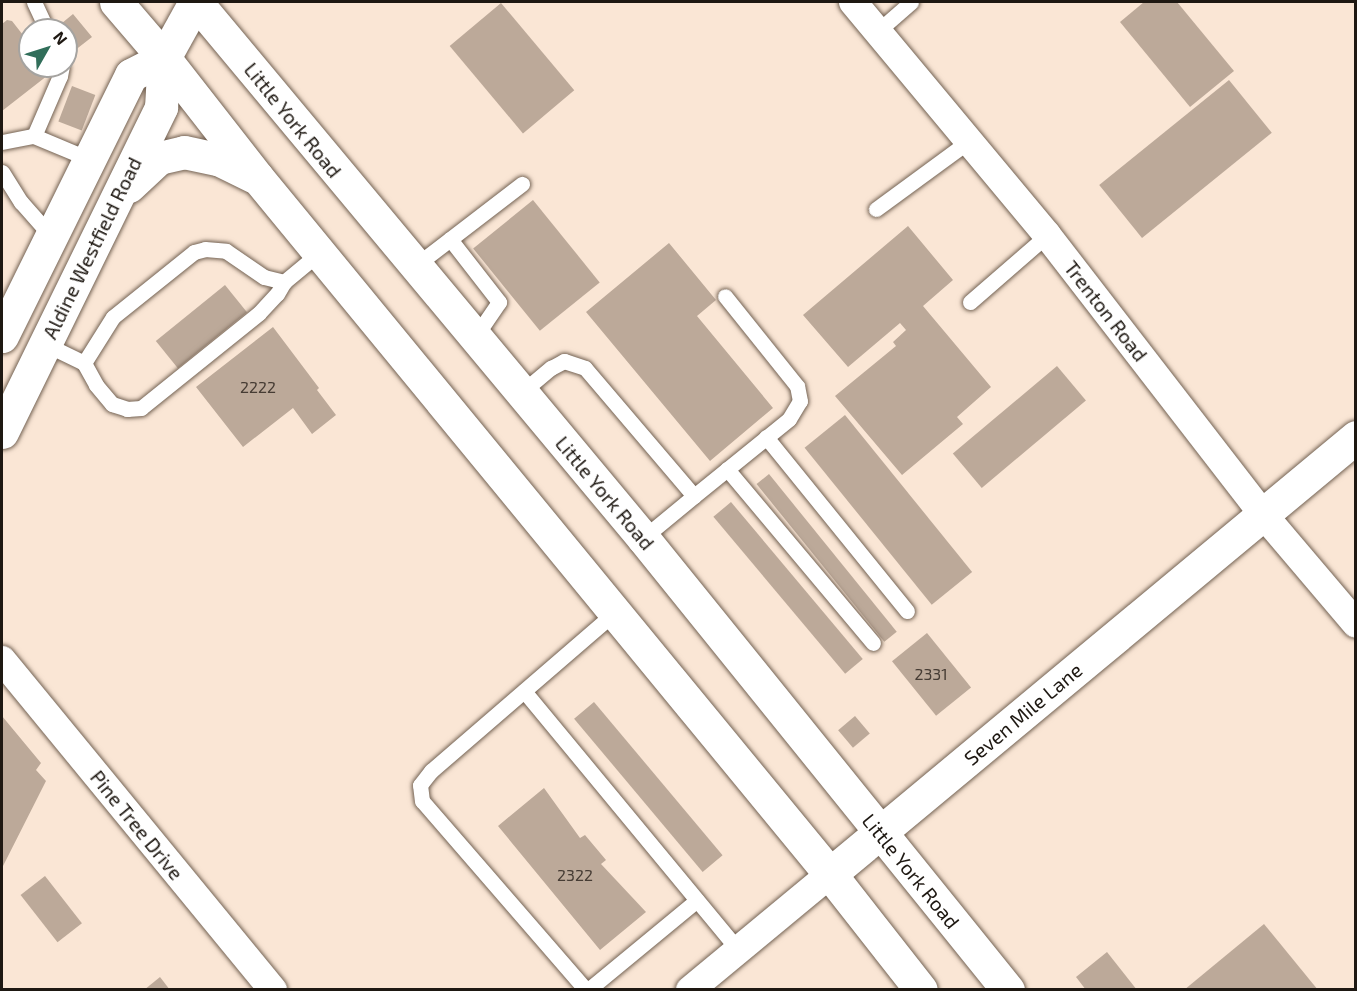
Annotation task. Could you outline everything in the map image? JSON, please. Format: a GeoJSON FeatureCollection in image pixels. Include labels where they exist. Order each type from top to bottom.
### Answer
{"type":"FeatureCollection","features":[{"type":"Feature","properties":{"kind":"main road"},"geometry":{"type":"LineString","coordinates":[[116,2],[164,58],[319,253],[830,874],[921,990]]}},
{"type":"Feature","properties":{"kind":"main road","name":"Aldine Westfield Road"},"geometry":{"type":"LineString","coordinates":[[2,432],[161,107],[164,58],[196,2]]}},
{"type":"Feature","properties":{"kind":"main road","name":"Little York Road"},"geometry":{"type":"LineString","coordinates":[[196,2],[644,538],[1008,990]]}},
{"type":"Feature","properties":{"kind":"main road"},"geometry":{"type":"LineString","coordinates":[[2,336],[131,75],[164,58]]}},
{"type":"Feature","properties":{"kind":"main road"},"geometry":{"type":"LineString","coordinates":[[116,197],[159,158],[184,152],[218,159],[257,177]]}},
{"type":"Feature","properties":{"kind":"main road","name":"Seven Mile Lane"},"geometry":{"type":"LineString","coordinates":[[830,874],[1356,437]]}},
{"type":"Feature","properties":{"kind":"street","name":"Trenton Road"},"geometry":{"type":"LineString","coordinates":[[854,2],[1047,235],[1262,513],[1356,624]]}},
{"type":"Feature","properties":{"kind":"street","name":"Pine Tree Drive"},"geometry":{"type":"LineString","coordinates":[[2,660],[273,990]]}},
{"type":"Feature","properties":{"kind":"street","name":"Seven Mile Lane"},"geometry":{"type":"LineString","coordinates":[[690,990],[830,874]]}},
{"type":"Feature","properties":{"kind":"lane"},"geometry":{"type":"LineString","coordinates":[[33,2],[41,18]]}},
{"type":"Feature","properties":{"kind":"lane"},"geometry":{"type":"LineString","coordinates":[[878,31],[911,2]]}},
{"type":"Feature","properties":{"kind":"lane"},"geometry":{"type":"LineString","coordinates":[[34,136],[57,78]]}},
{"type":"Feature","properties":{"kind":"lane"},"geometry":{"type":"LineString","coordinates":[[2,142],[34,136],[89,159]]}},
{"type":"Feature","properties":{"kind":"lane"},"geometry":{"type":"LineString","coordinates":[[876,209],[969,141]]}},
{"type":"Feature","properties":{"kind":"lane"},"geometry":{"type":"LineString","coordinates":[[2,172],[21,202],[51,236]]}},
{"type":"Feature","properties":{"kind":"lane"},"geometry":{"type":"LineString","coordinates":[[415,266],[522,184]]}},
{"type":"Feature","properties":{"kind":"lane"},"geometry":{"type":"LineString","coordinates":[[970,302],[1047,235]]}},
{"type":"Feature","properties":{"kind":"lane"},"geometry":{"type":"LineString","coordinates":[[450,239],[499,302],[475,337]]}},
{"type":"Feature","properties":{"kind":"lane"},"geometry":{"type":"LineString","coordinates":[[84,363],[113,317],[194,252],[206,249],[226,251],[264,277],[284,282]]}},
{"type":"Feature","properties":{"kind":"lane"},"geometry":{"type":"LineString","coordinates":[[45,344],[84,363],[96,385],[112,404],[127,410],[141,408],[259,313],[277,294],[284,282],[319,253]]}},
{"type":"Feature","properties":{"kind":"lane"},"geometry":{"type":"LineString","coordinates":[[644,538],[797,410],[800,393],[725,296]]}},
{"type":"Feature","properties":{"kind":"lane"},"geometry":{"type":"LineString","coordinates":[[522,392],[551,368],[564,361],[585,368],[694,496]]}},
{"type":"Feature","properties":{"kind":"lane"},"geometry":{"type":"LineString","coordinates":[[766,437],[907,611]]}},
{"type":"Feature","properties":{"kind":"lane"},"geometry":{"type":"LineString","coordinates":[[727,469],[873,643]]}},
{"type":"Feature","properties":{"kind":"lane"},"geometry":{"type":"LineString","coordinates":[[615,612],[431,771],[420,785],[422,801],[587,990],[697,900]]}},
{"type":"Feature","properties":{"kind":"lane"},"geometry":{"type":"LineString","coordinates":[[524,691],[738,950]]}},
{"type":"Feature","properties":{"kind":"building"},"geometry":{"type":"Polygon","coordinates":[[[1144,2],[1177,2],[1234,71],[1190,107],[1120,22],[1144,2]]]}},
{"type":"Feature","properties":{"kind":"building"},"geometry":{"type":"Polygon","coordinates":[[[501,3],[574,90],[523,133],[450,46],[501,3]]]}},
{"type":"Feature","properties":{"kind":"building"},"geometry":{"type":"Polygon","coordinates":[[[7,20],[12,21],[18,29],[18,78],[44,78],[2,111],[2,24],[7,20]]]}},
{"type":"Feature","properties":{"kind":"building"},"geometry":{"type":"Polygon","coordinates":[[[78,20],[92,37],[78,48],[78,20]]]}},
{"type":"Feature","properties":{"kind":"building"},"geometry":{"type":"Polygon","coordinates":[[[1229,80],[1272,133],[1142,238],[1099,185],[1229,80]]]}},
{"type":"Feature","properties":{"kind":"building"},"geometry":{"type":"Polygon","coordinates":[[[72,86],[95,95],[82,130],[58,121],[72,86]]]}},
{"type":"Feature","properties":{"kind":"building"},"geometry":{"type":"Polygon","coordinates":[[[533,200],[600,282],[540,331],[473,248],[533,200]]]}},
{"type":"Feature","properties":{"kind":"building"},"geometry":{"type":"Polygon","coordinates":[[[908,226],[953,280],[923,306],[991,387],[957,417],[963,424],[902,475],[835,396],[896,346],[893,342],[906,330],[900,323],[848,367],[803,315],[908,226]]]}},
{"type":"Feature","properties":{"kind":"building"},"geometry":{"type":"Polygon","coordinates":[[[669,243],[716,300],[697,316],[773,408],[710,461],[586,312],[669,243]]]}},
{"type":"Feature","properties":{"kind":"building"},"geometry":{"type":"Polygon","coordinates":[[[225,285],[247,312],[178,368],[156,341],[225,285]]]}},
{"type":"Feature","properties":{"kind":"building"},"geometry":{"type":"Polygon","coordinates":[[[273,327],[319,388],[317,390],[336,415],[312,434],[293,408],[243,447],[196,387],[273,327]]]}},
{"type":"Feature","properties":{"kind":"building"},"geometry":{"type":"Polygon","coordinates":[[[1057,366],[1086,400],[982,488],[953,453],[1057,366]]]}},
{"type":"Feature","properties":{"kind":"building"},"geometry":{"type":"Polygon","coordinates":[[[845,415],[972,572],[932,605],[805,448],[845,415]]]}},
{"type":"Feature","properties":{"kind":"building"},"geometry":{"type":"Polygon","coordinates":[[[769,474],[897,632],[884,642],[757,484],[769,474]]]}},
{"type":"Feature","properties":{"kind":"building"},"geometry":{"type":"Polygon","coordinates":[[[731,502],[863,659],[845,674],[713,517],[731,502]]]}},
{"type":"Feature","properties":{"kind":"building"},"geometry":{"type":"Polygon","coordinates":[[[927,633],[971,687],[936,716],[892,661],[927,633]]]}},
{"type":"Feature","properties":{"kind":"building"},"geometry":{"type":"Polygon","coordinates":[[[594,702],[723,855],[703,872],[574,719],[594,702]]]}},
{"type":"Feature","properties":{"kind":"building"},"geometry":{"type":"Polygon","coordinates":[[[2,716],[41,763],[36,770],[46,781],[2,868],[2,716]]]}},
{"type":"Feature","properties":{"kind":"building"},"geometry":{"type":"Polygon","coordinates":[[[855,716],[870,734],[853,748],[838,730],[855,716]]]}},
{"type":"Feature","properties":{"kind":"building"},"geometry":{"type":"Polygon","coordinates":[[[544,788],[580,838],[585,835],[606,860],[601,864],[646,912],[600,950],[498,826],[544,788]]]}},
{"type":"Feature","properties":{"kind":"building"},"geometry":{"type":"Polygon","coordinates":[[[45,876],[82,923],[58,942],[21,895],[45,876]]]}},
{"type":"Feature","properties":{"kind":"building"},"geometry":{"type":"Polygon","coordinates":[[[1264,924],[1318,990],[1184,990],[1264,924]]]}},
{"type":"Feature","properties":{"kind":"building"},"geometry":{"type":"Polygon","coordinates":[[[1107,952],[1137,990],[1086,990],[1076,977],[1107,952]]]}},
{"type":"Feature","properties":{"kind":"building"},"geometry":{"type":"Polygon","coordinates":[[[160,977],[170,990],[144,990],[160,977]]]}}]}
